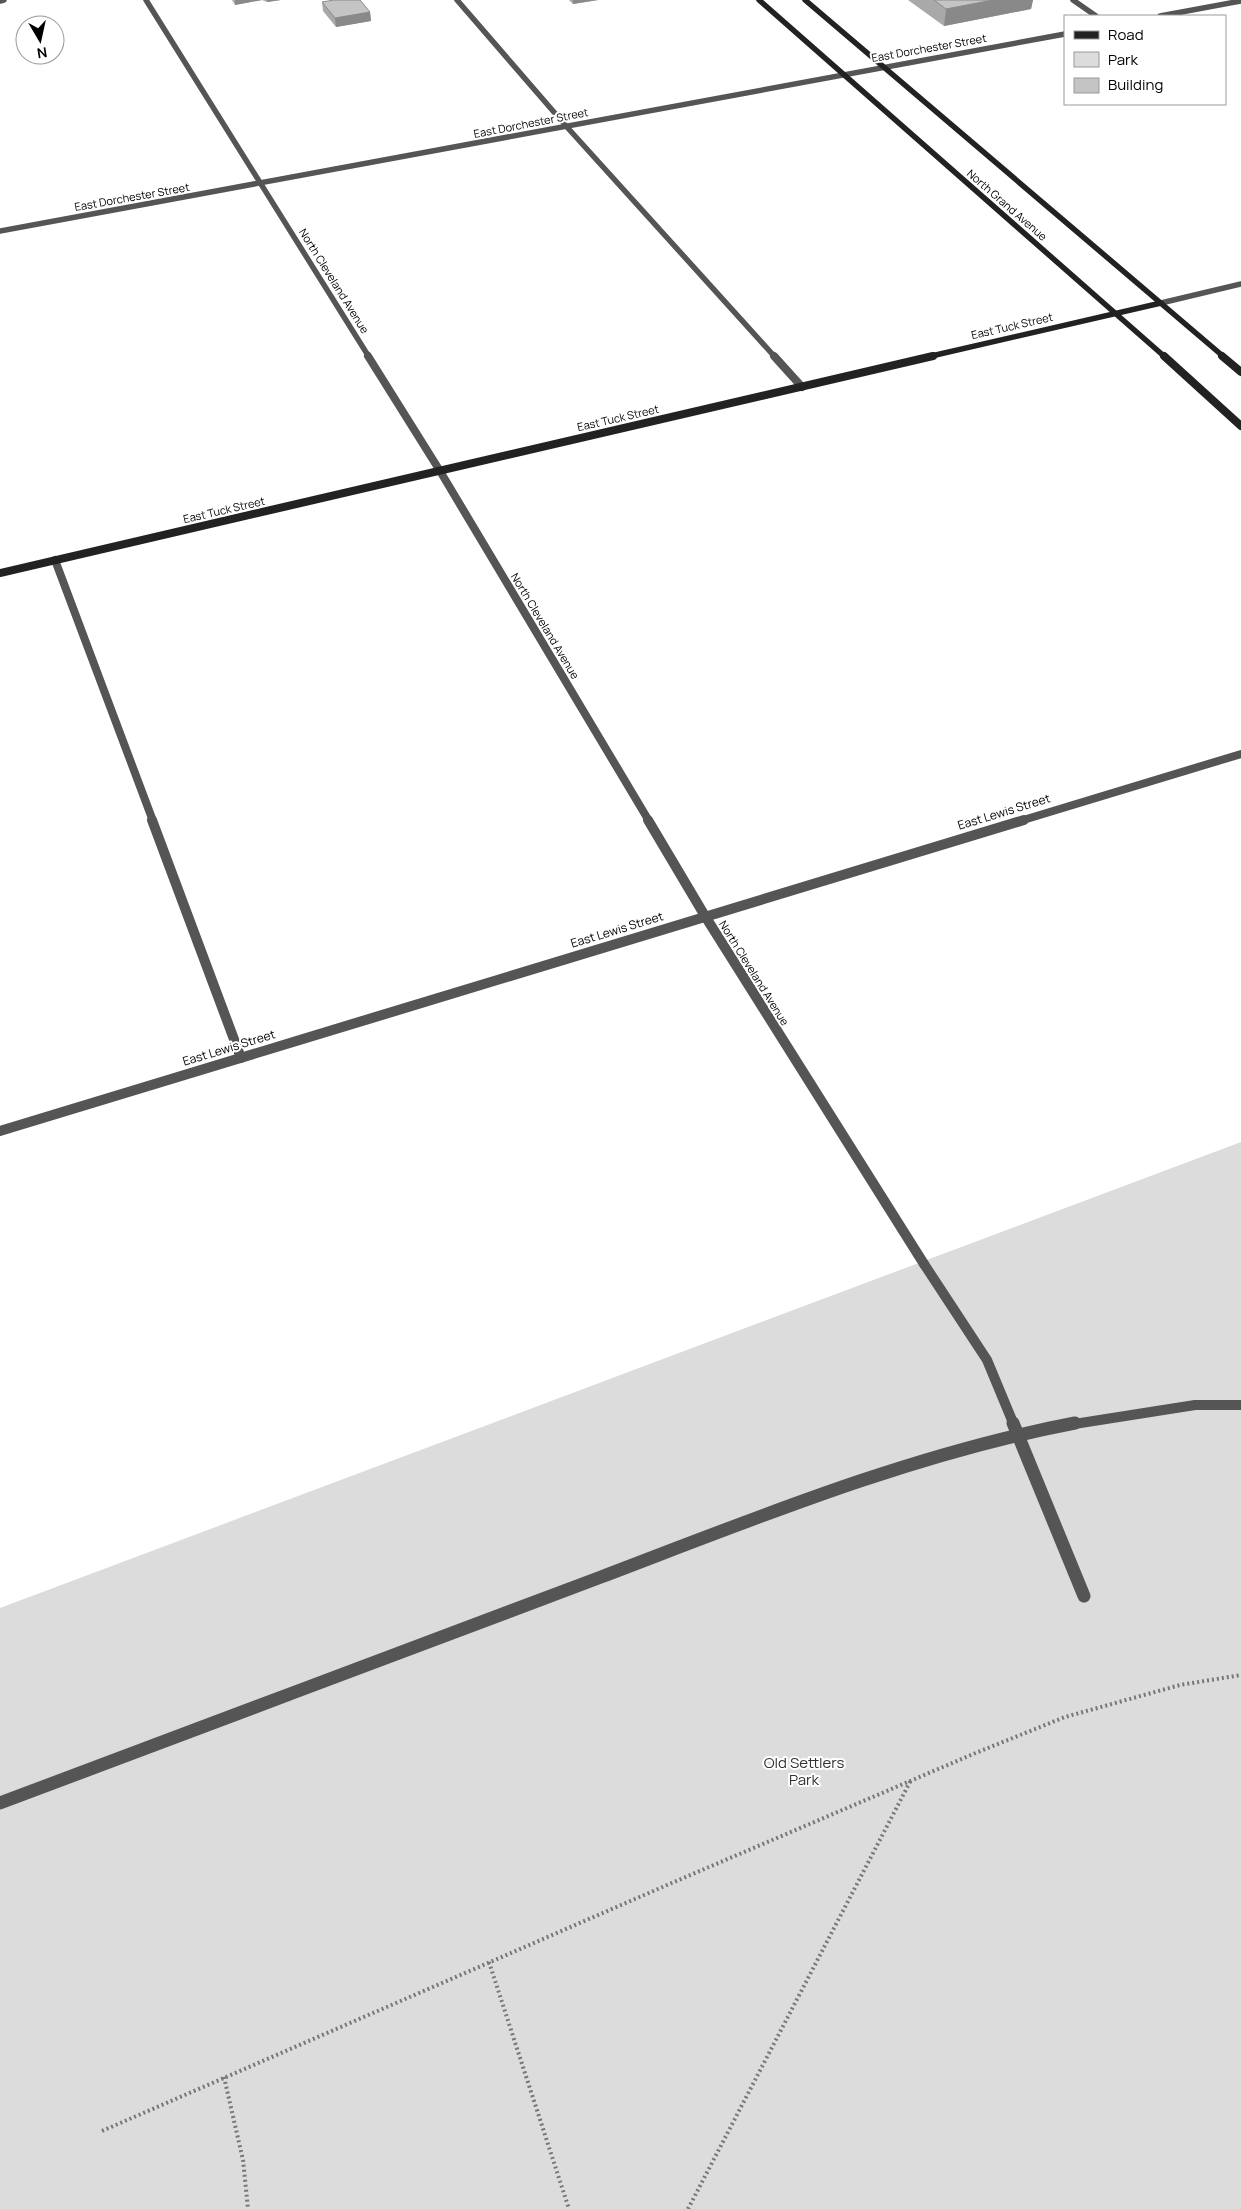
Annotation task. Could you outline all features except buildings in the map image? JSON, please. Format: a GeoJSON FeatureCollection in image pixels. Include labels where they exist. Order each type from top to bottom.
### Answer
{"type":"FeatureCollection","features":[{"type":"Feature","properties":{"kind":"main road","name":"North Grand Avenue"},"geometry":{"type":"LineString","coordinates":[[759,0],[1241,426]]}},
{"type":"Feature","properties":{"kind":"main road","name":"North Grand Avenue"},"geometry":{"type":"LineString","coordinates":[[805,0],[1241,372]]}},
{"type":"Feature","properties":{"kind":"main road","name":"East Tuck Street"},"geometry":{"type":"LineString","coordinates":[[0,573],[1160,303]]}},
{"type":"Feature","properties":{"kind":"street","name":"North Cleveland Avenue"},"geometry":{"type":"LineString","coordinates":[[146,0],[259,184],[440,471],[705,916],[924,1264],[987,1360],[1084,1596]]}},
{"type":"Feature","properties":{"kind":"street"},"geometry":{"type":"LineString","coordinates":[[457,0],[566,126],[802,387]]}},
{"type":"Feature","properties":{"kind":"street"},"geometry":{"type":"LineString","coordinates":[[1072,0],[1094,15]]}},
{"type":"Feature","properties":{"kind":"street"},"geometry":{"type":"LineString","coordinates":[[1165,15],[1241,1]]}},
{"type":"Feature","properties":{"kind":"street","name":"East Dorchester Street"},"geometry":{"type":"LineString","coordinates":[[0,231],[1064,34]]}},
{"type":"Feature","properties":{"kind":"street","name":"East Tuck Street"},"geometry":{"type":"LineString","coordinates":[[1160,303],[1241,284]]}},
{"type":"Feature","properties":{"kind":"street"},"geometry":{"type":"LineString","coordinates":[[55,560],[241,1058]]}},
{"type":"Feature","properties":{"kind":"street","name":"East Lewis Street"},"geometry":{"type":"LineString","coordinates":[[0,1131],[1241,754]]}},
{"type":"Feature","properties":{"kind":"street"},"geometry":{"type":"LineString","coordinates":[[0,1803],[733,1527],[888,1471],[1018,1434],[1094,1420],[1196,1405],[1241,1405]]}},
{"type":"Feature","properties":{"kind":"path"},"geometry":{"type":"LineString","coordinates":[[102,2131],[911,1780],[1065,1717],[1180,1685],[1241,1675]]}},
{"type":"Feature","properties":{"kind":"path"},"geometry":{"type":"LineString","coordinates":[[688,2209],[911,1780]]}},
{"type":"Feature","properties":{"kind":"path"},"geometry":{"type":"LineString","coordinates":[[489,1962],[569,2209]]}},
{"type":"Feature","properties":{"kind":"path"},"geometry":{"type":"LineString","coordinates":[[224,2077],[242,2160],[248,2209]]}},
{"type":"Feature","properties":{"kind":"green space","name":"Old Settlers Park"},"geometry":{"type":"Polygon","coordinates":[[[1241,1142],[1241,2209],[0,2209],[0,1608],[1241,1142]]]}}]}
